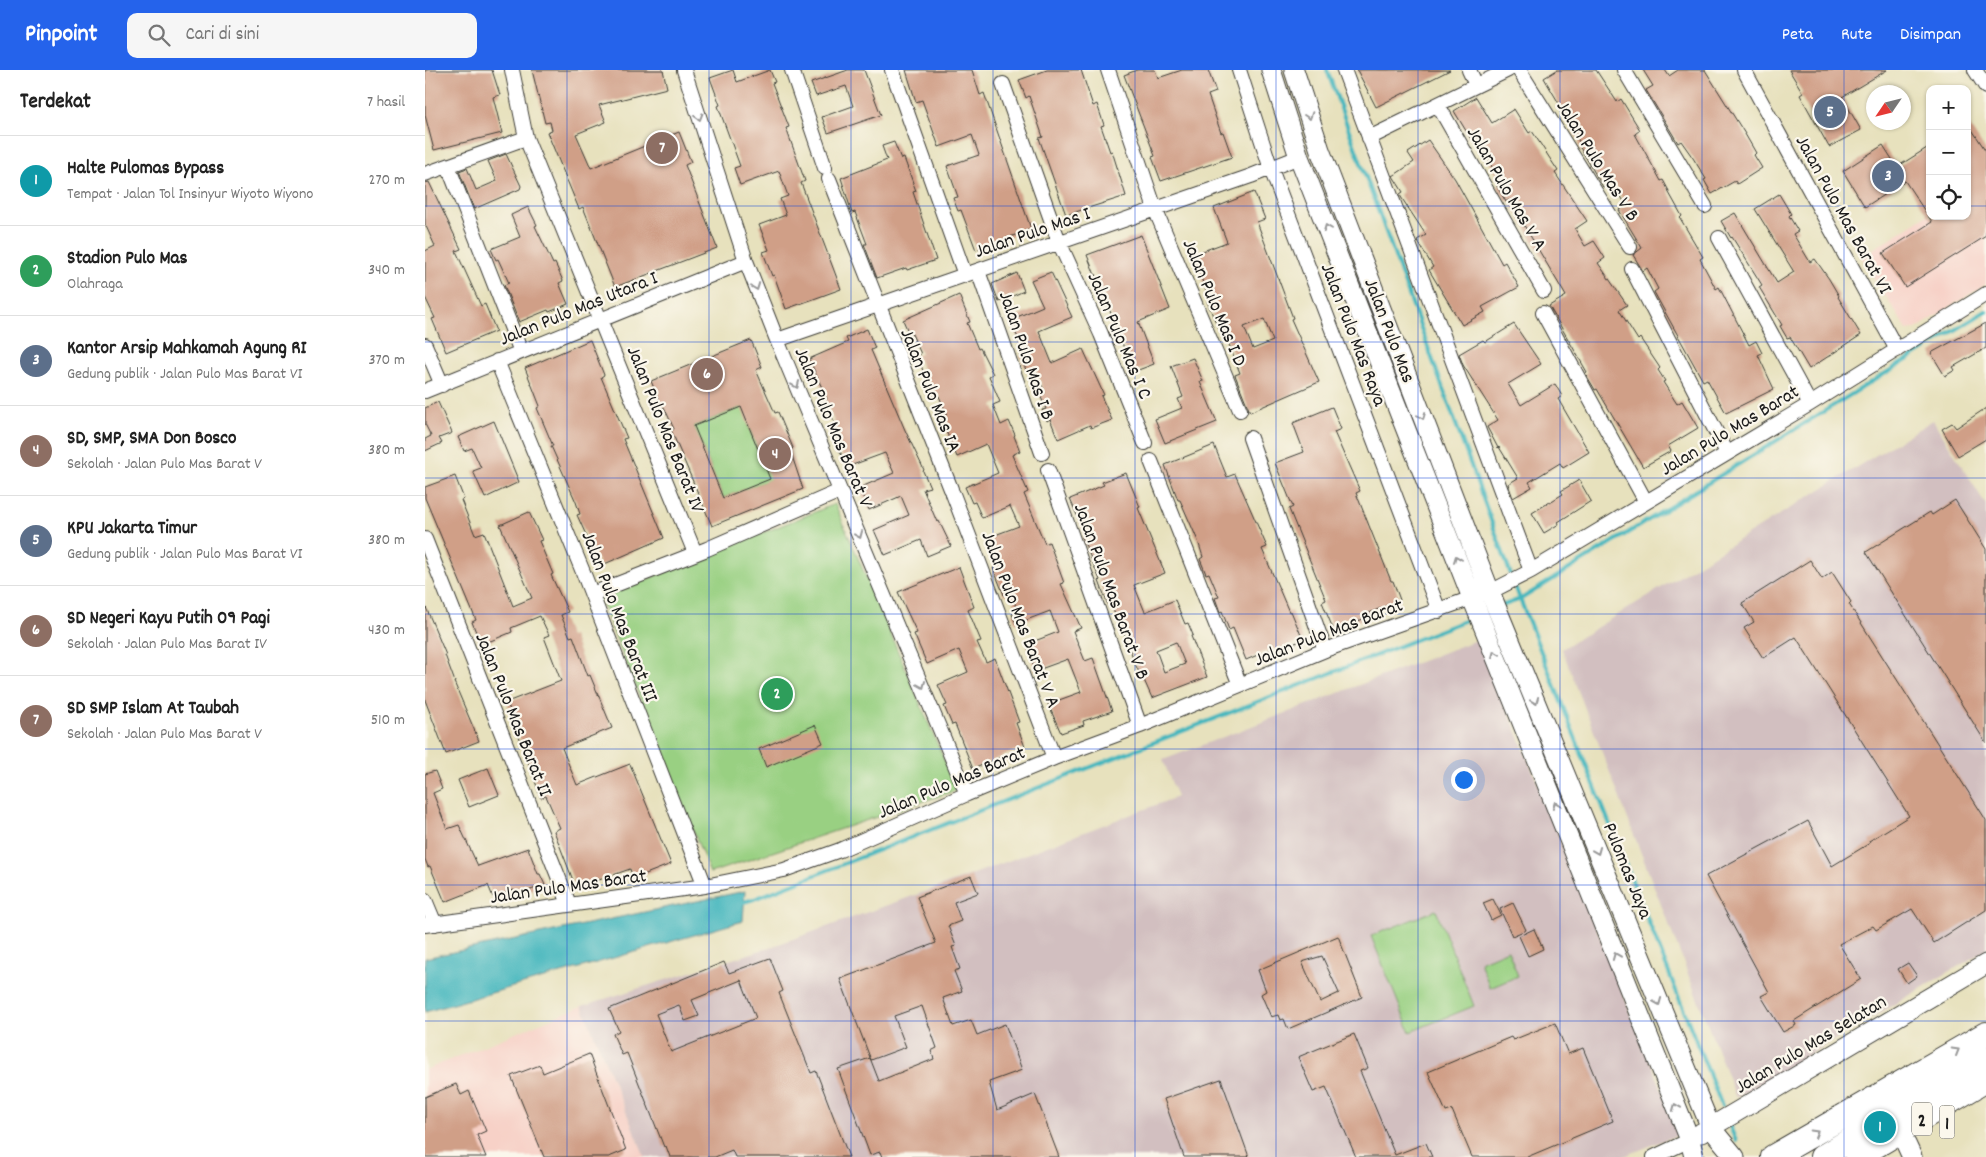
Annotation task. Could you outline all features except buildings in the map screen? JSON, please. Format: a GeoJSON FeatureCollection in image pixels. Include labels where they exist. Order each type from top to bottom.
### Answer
{"type":"FeatureCollection","features":[{"type":"Feature","properties":{"kind":"highway"},"geometry":{"type":"LineString","coordinates":[[1773,1157],[1986,1034]]}},
{"type":"Feature","properties":{"kind":"highway","name":"2"},"geometry":{"type":"LineString","coordinates":[[1822,1157],[1986,1059]]}},
{"type":"Feature","properties":{"kind":"highway","name":"2"},"geometry":{"type":"LineString","coordinates":[[1857,1157],[1986,1080]]}},
{"type":"Feature","properties":{"kind":"highway","name":"1"},"geometry":{"type":"LineString","coordinates":[[1881,1157],[1909,1150],[1986,1097]]}},
{"type":"Feature","properties":{"kind":"street"},"geometry":{"type":"LineString","coordinates":[[425,174],[523,139],[512,70]]}},
{"type":"Feature","properties":{"kind":"street","name":"Jalan Pulo Mas Barat V"},"geometry":{"type":"LineString","coordinates":[[685,70],[746,261],[777,340],[967,794]]}},
{"type":"Feature","properties":{"kind":"street","name":"Jalan Pulo Mas IA"},"geometry":{"type":"LineString","coordinates":[[793,70],[827,173],[877,305],[952,491]]}},
{"type":"Feature","properties":{"kind":"street","name":"Jalan Pulo Mas I B"},"geometry":{"type":"LineString","coordinates":[[892,70],[1042,454]]}},
{"type":"Feature","properties":{"kind":"street","name":"Jalan Pulo Mas I D"},"geometry":{"type":"LineString","coordinates":[[1108,70],[1155,209],[1240,410]]}},
{"type":"Feature","properties":{"kind":"street","name":"Jalan Pulo Mas Raya"},"geometry":{"type":"LineString","coordinates":[[1239,70],[1273,168],[1445,609]]}},
{"type":"Feature","properties":{"kind":"street","name":"Jalan Pulo Mas"},"geometry":{"type":"LineString","coordinates":[[1271,70],[1297,158],[1481,597]]}},
{"type":"Feature","properties":{"kind":"street","name":"Jalan Pulo Mas"},"geometry":{"type":"LineString","coordinates":[[1294,70],[1320,150],[1481,597]]}},
{"type":"Feature","properties":{"kind":"street"},"geometry":{"type":"LineString","coordinates":[[1344,70],[1526,573]]}},
{"type":"Feature","properties":{"kind":"street"},"geometry":{"type":"LineString","coordinates":[[1469,70],[1477,85]]}},
{"type":"Feature","properties":{"kind":"street"},"geometry":{"type":"LineString","coordinates":[[1369,138],[1508,70]]}},
{"type":"Feature","properties":{"kind":"street","name":"Jalan Pulo Mas V B"},"geometry":{"type":"LineString","coordinates":[[1519,70],[1630,246]]}},
{"type":"Feature","properties":{"kind":"street"},"geometry":{"type":"LineString","coordinates":[[1624,70],[1705,206]]}},
{"type":"Feature","properties":{"kind":"street","name":"Jalan Pulo Mas Barat VI"},"geometry":{"type":"LineString","coordinates":[[1744,70],[1897,350]]}},
{"type":"Feature","properties":{"kind":"street","name":"Jalan Pulo Mas I C"},"geometry":{"type":"LineString","coordinates":[[1003,84],[1059,242],[1101,334],[1145,443]]}},
{"type":"Feature","properties":{"kind":"street","name":"Jalan Pulo Mas V A"},"geometry":{"type":"LineString","coordinates":[[1438,104],[1544,291]]}},
{"type":"Feature","properties":{"kind":"street","name":"Jalan Pulo Mas Barat IV"},"geometry":{"type":"LineString","coordinates":[[523,139],[601,320],[695,553]]}},
{"type":"Feature","properties":{"kind":"street","name":"Jalan Pulo Mas I"},"geometry":{"type":"LineString","coordinates":[[777,340],[1273,168],[1297,158]]}},
{"type":"Feature","properties":{"kind":"street"},"geometry":{"type":"LineString","coordinates":[[448,166],[521,352]]}},
{"type":"Feature","properties":{"kind":"street"},"geometry":{"type":"LineString","coordinates":[[1719,238],[1810,404]]}},
{"type":"Feature","properties":{"kind":"street","name":"Jalan Pulo Mas Utara I"},"geometry":{"type":"LineString","coordinates":[[425,391],[746,261]]}},
{"type":"Feature","properties":{"kind":"street"},"geometry":{"type":"LineString","coordinates":[[1632,269],[1727,453]]}},
{"type":"Feature","properties":{"kind":"street","name":"Jalan Pulo Mas Barat"},"geometry":{"type":"LineString","coordinates":[[430,925],[705,886],[784,870],[840,850],[1054,758],[1140,726],[1325,650],[1481,597],[1526,573],[1810,404],[1986,294]]}},
{"type":"Feature","properties":{"kind":"street"},"geometry":{"type":"LineString","coordinates":[[1543,313],[1646,502]]}},
{"type":"Feature","properties":{"kind":"street"},"geometry":{"type":"LineString","coordinates":[[425,345],[442,384]]}},
{"type":"Feature","properties":{"kind":"street","name":"Jalan Pulo Mas Barat III"},"geometry":{"type":"LineString","coordinates":[[497,361],[592,594],[705,886]]}},
{"type":"Feature","properties":{"kind":"street"},"geometry":{"type":"LineString","coordinates":[[1250,438],[1325,650]]}},
{"type":"Feature","properties":{"kind":"street"},"geometry":{"type":"LineString","coordinates":[[1151,461],[1240,685]]}},
{"type":"Feature","properties":{"kind":"street","name":"Jalan Pulo Mas Barat V B"},"geometry":{"type":"LineString","coordinates":[[1048,470],[1140,726]]}},
{"type":"Feature","properties":{"kind":"street"},"geometry":{"type":"LineString","coordinates":[[592,594],[695,553],[840,491]]}},
{"type":"Feature","properties":{"kind":"street","name":"Jalan Pulo Mas Barat V A"},"geometry":{"type":"LineString","coordinates":[[952,491],[1054,758]]}},
{"type":"Feature","properties":{"kind":"street","name":"Jalan Pulo Mas Barat II"},"geometry":{"type":"LineString","coordinates":[[425,539],[569,904]]}},
{"type":"Feature","properties":{"kind":"street","name":"Pulomas Jaya"},"geometry":{"type":"LineString","coordinates":[[1481,597],[1714,1133],[1733,1155]]}},
{"type":"Feature","properties":{"kind":"street","name":"Pulomas Jaya"},"geometry":{"type":"LineString","coordinates":[[1495,628],[1692,1150]]}},
{"type":"Feature","properties":{"kind":"street"},"geometry":{"type":"LineString","coordinates":[[425,900],[430,925]]}},
{"type":"Feature","properties":{"kind":"street","name":"Jalan Pulo Mas Selatan"},"geometry":{"type":"LineString","coordinates":[[1654,1157],[1692,1150],[1714,1133],[1986,964]]}},
{"type":"Feature","properties":{"kind":"shaded area"},"geometry":{"type":"Polygon","coordinates":[[[1986,177],[1986,284],[1916,329],[1907,330],[1861,257],[1926,216],[1926,220],[1971,220],[1971,208],[1986,177]]]}},
{"type":"Feature","properties":{"kind":"shaded area"},"geometry":{"type":"Polygon","coordinates":[[[1933,420],[1986,505],[1986,950],[1736,1098],[1562,649],[1933,420]]]}},
{"type":"Feature","properties":{"kind":"shaded area"},"geometry":{"type":"Polygon","coordinates":[[[1479,639],[1680,1134],[1622,1157],[645,1157],[582,1006],[768,948],[971,875],[1177,797],[1163,760],[1479,639]]]}},
{"type":"Feature","properties":{"kind":"shaded area"},"geometry":{"type":"Polygon","coordinates":[[[582,1006],[645,1157],[425,1157],[425,1070],[582,1006]]]}},
{"type":"Feature","properties":{"kind":"green space"},"geometry":{"type":"Polygon","coordinates":[[[750,404],[757,421],[748,425],[762,461],[779,476],[723,498],[694,426],[750,404]]]}},
{"type":"Feature","properties":{"kind":"green space"},"geometry":{"type":"Polygon","coordinates":[[[835,504],[957,790],[710,873],[600,598],[835,504]]]}},
{"type":"Feature","properties":{"kind":"green space"},"geometry":{"type":"Polygon","coordinates":[[[1436,910],[1474,1006],[1410,1032],[1371,936],[1436,910]]]}},
{"type":"Feature","properties":{"kind":"green space"},"geometry":{"type":"Polygon","coordinates":[[[1508,950],[1518,976],[1490,988],[1480,962],[1508,950]]]}},
{"type":"Feature","properties":{"kind":"water"},"geometry":{"type":"Polygon","coordinates":[[[745,891],[743,921],[425,1012],[425,958],[745,891]]]}},
{"type":"Feature","properties":{"kind":"waterway"},"geometry":{"type":"LineString","coordinates":[[1327,70],[1512,578]]}},
{"type":"Feature","properties":{"kind":"waterway"},"geometry":{"type":"LineString","coordinates":[[1501,606],[1521,599],[1986,311]]}},
{"type":"Feature","properties":{"kind":"waterway"},"geometry":{"type":"LineString","coordinates":[[1514,584],[1722,1106]]}},
{"type":"Feature","properties":{"kind":"waterway"},"geometry":{"type":"LineString","coordinates":[[740,903],[1474,617]]}},
{"type":"Feature","properties":{"kind":"waterway"},"geometry":{"type":"LineString","coordinates":[[1729,1124],[1736,1141]]}},
{"type":"Feature","properties":{"kind":"place","name":"KPU Jakarta Timur"},"geometry":{"type":"Point","coordinates":[1830,112]}},
{"type":"Feature","properties":{"kind":"place","name":"SD SMP Islam At Taubah"},"geometry":{"type":"Point","coordinates":[662,148]}},
{"type":"Feature","properties":{"kind":"place","name":"Kantor Arsip Mahkamah Agung RI"},"geometry":{"type":"Point","coordinates":[1888,176]}},
{"type":"Feature","properties":{"kind":"place","name":"SD Negeri Kayu Putih 09 Pagi"},"geometry":{"type":"Point","coordinates":[707,374]}},
{"type":"Feature","properties":{"kind":"place","name":"SD, SMP, SMA Don Bosco"},"geometry":{"type":"Point","coordinates":[775,454]}},
{"type":"Feature","properties":{"kind":"place","name":"Stadion Pulo Mas"},"geometry":{"type":"Point","coordinates":[777,694]}},
{"type":"Feature","properties":{"kind":"place","name":"Halte Pulomas Bypass"},"geometry":{"type":"Point","coordinates":[1880,1127]}}]}
